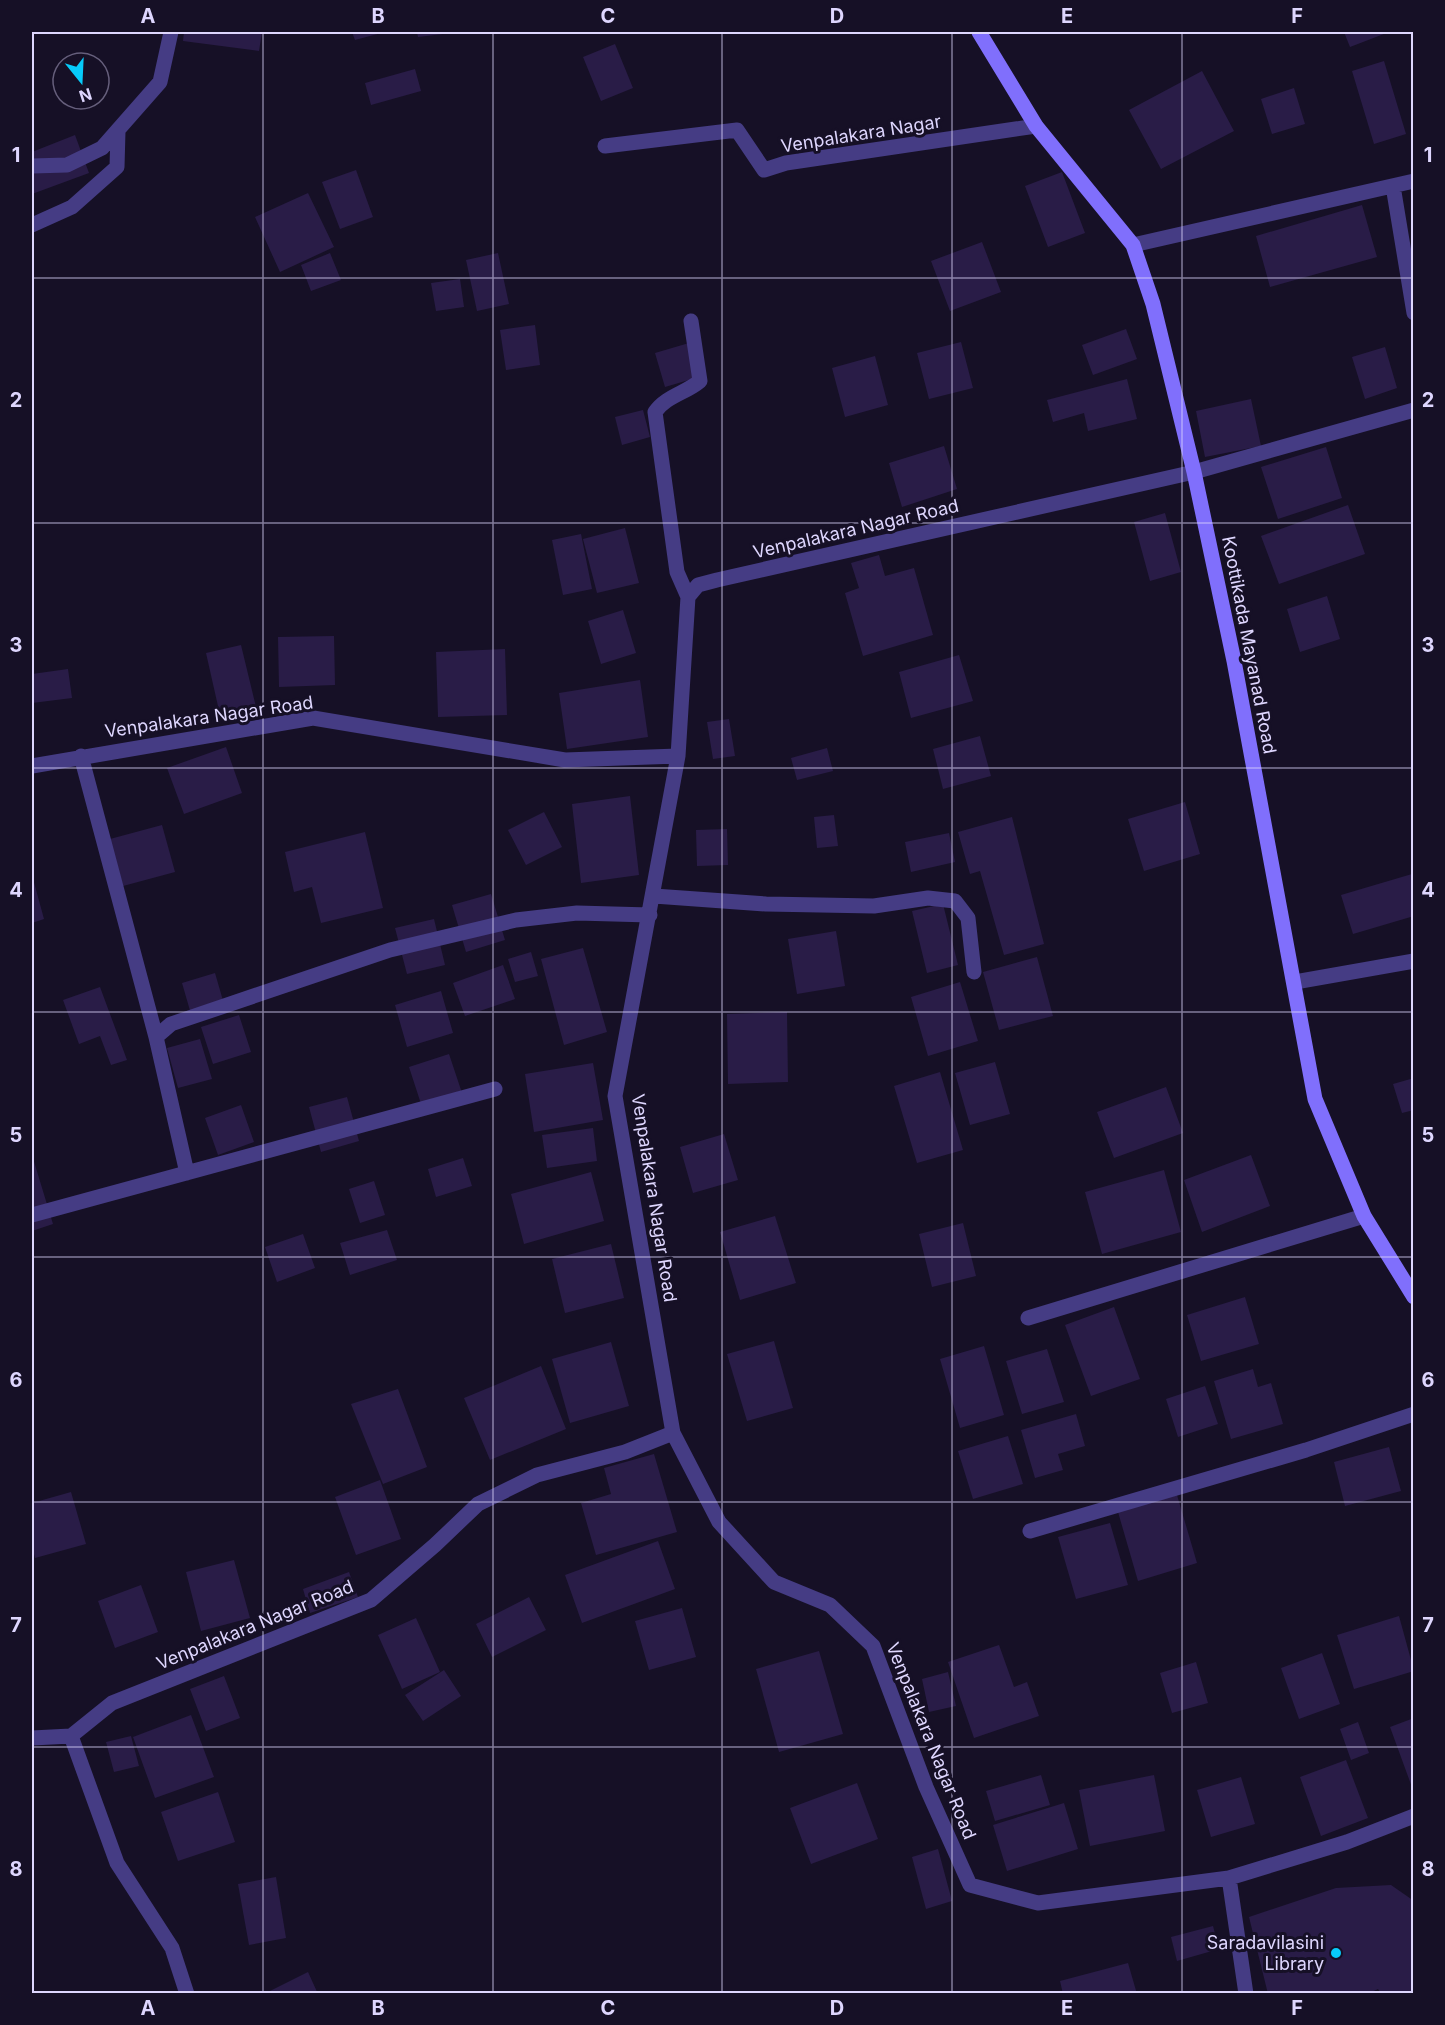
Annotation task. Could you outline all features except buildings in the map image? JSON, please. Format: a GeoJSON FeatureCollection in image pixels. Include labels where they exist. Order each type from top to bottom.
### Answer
{"type":"FeatureCollection","features":[{"type":"Feature","properties":{"kind":"main road","name":"Koottikada Mayanad Road"},"geometry":{"type":"LineString","coordinates":[[979,32],[1036,126],[1133,245],[1153,304],[1194,472],[1234,662],[1315,1099],[1364,1216],[1413,1297]]}},
{"type":"Feature","properties":{"kind":"street"},"geometry":{"type":"LineString","coordinates":[[32,166],[67,165],[102,148],[160,82],[171,32]]}},
{"type":"Feature","properties":{"kind":"street","name":"Venpalakara Nagar"},"geometry":{"type":"LineString","coordinates":[[605,146],[737,130],[764,170],[786,163],[1036,126]]}},
{"type":"Feature","properties":{"kind":"street"},"geometry":{"type":"LineString","coordinates":[[32,225],[72,207],[117,167],[118,131]]}},
{"type":"Feature","properties":{"kind":"street"},"geometry":{"type":"LineString","coordinates":[[1133,245],[1413,181]]}},
{"type":"Feature","properties":{"kind":"street"},"geometry":{"type":"LineString","coordinates":[[1393,186],[1413,313]]}},
{"type":"Feature","properties":{"kind":"street"},"geometry":{"type":"LineString","coordinates":[[688,597],[677,572],[655,412],[661,404],[691,388],[699,381],[691,321]]}},
{"type":"Feature","properties":{"kind":"street","name":"Venpalakara Nagar Road"},"geometry":{"type":"LineString","coordinates":[[1229,1878],[1038,1903],[970,1884],[926,1786],[873,1646],[830,1605],[774,1582],[718,1522],[673,1433],[615,1096],[654,896],[678,756],[688,597],[698,585],[738,578],[790,562],[1194,472],[1413,410]]}},
{"type":"Feature","properties":{"kind":"street","name":"Venpalakara Nagar Road"},"geometry":{"type":"LineString","coordinates":[[32,766],[313,718],[565,760],[678,756]]}},
{"type":"Feature","properties":{"kind":"street"},"geometry":{"type":"LineString","coordinates":[[81,756],[156,1037],[187,1173]]}},
{"type":"Feature","properties":{"kind":"street"},"geometry":{"type":"LineString","coordinates":[[654,896],[766,904],[874,906],[928,898],[956,901],[968,918],[974,972]]}},
{"type":"Feature","properties":{"kind":"street"},"geometry":{"type":"LineString","coordinates":[[156,1037],[171,1024],[185,1018],[390,950],[516,920],[577,913],[650,915]]}},
{"type":"Feature","properties":{"kind":"street"},"geometry":{"type":"LineString","coordinates":[[1295,982],[1413,961]]}},
{"type":"Feature","properties":{"kind":"street"},"geometry":{"type":"LineString","coordinates":[[32,1215],[495,1089]]}},
{"type":"Feature","properties":{"kind":"street"},"geometry":{"type":"LineString","coordinates":[[1028,1318],[1364,1216]]}},
{"type":"Feature","properties":{"kind":"street"},"geometry":{"type":"LineString","coordinates":[[1030,1531],[1306,1450],[1413,1414]]}},
{"type":"Feature","properties":{"kind":"street","name":"Venpalakara Nagar Road"},"geometry":{"type":"LineString","coordinates":[[70,1736],[111,1703],[371,1600],[435,1545],[478,1504],[537,1475],[626,1452],[673,1433]]}},
{"type":"Feature","properties":{"kind":"street"},"geometry":{"type":"LineString","coordinates":[[32,1738],[70,1736],[117,1863],[172,1948],[187,1994]]}},
{"type":"Feature","properties":{"kind":"street"},"geometry":{"type":"LineString","coordinates":[[1246,1994],[1229,1878],[1347,1842],[1413,1816]]}},
{"type":"Feature","properties":{"kind":"place","name":"Saradavilasini Library"},"geometry":{"type":"Point","coordinates":[1336,1953]}}]}
